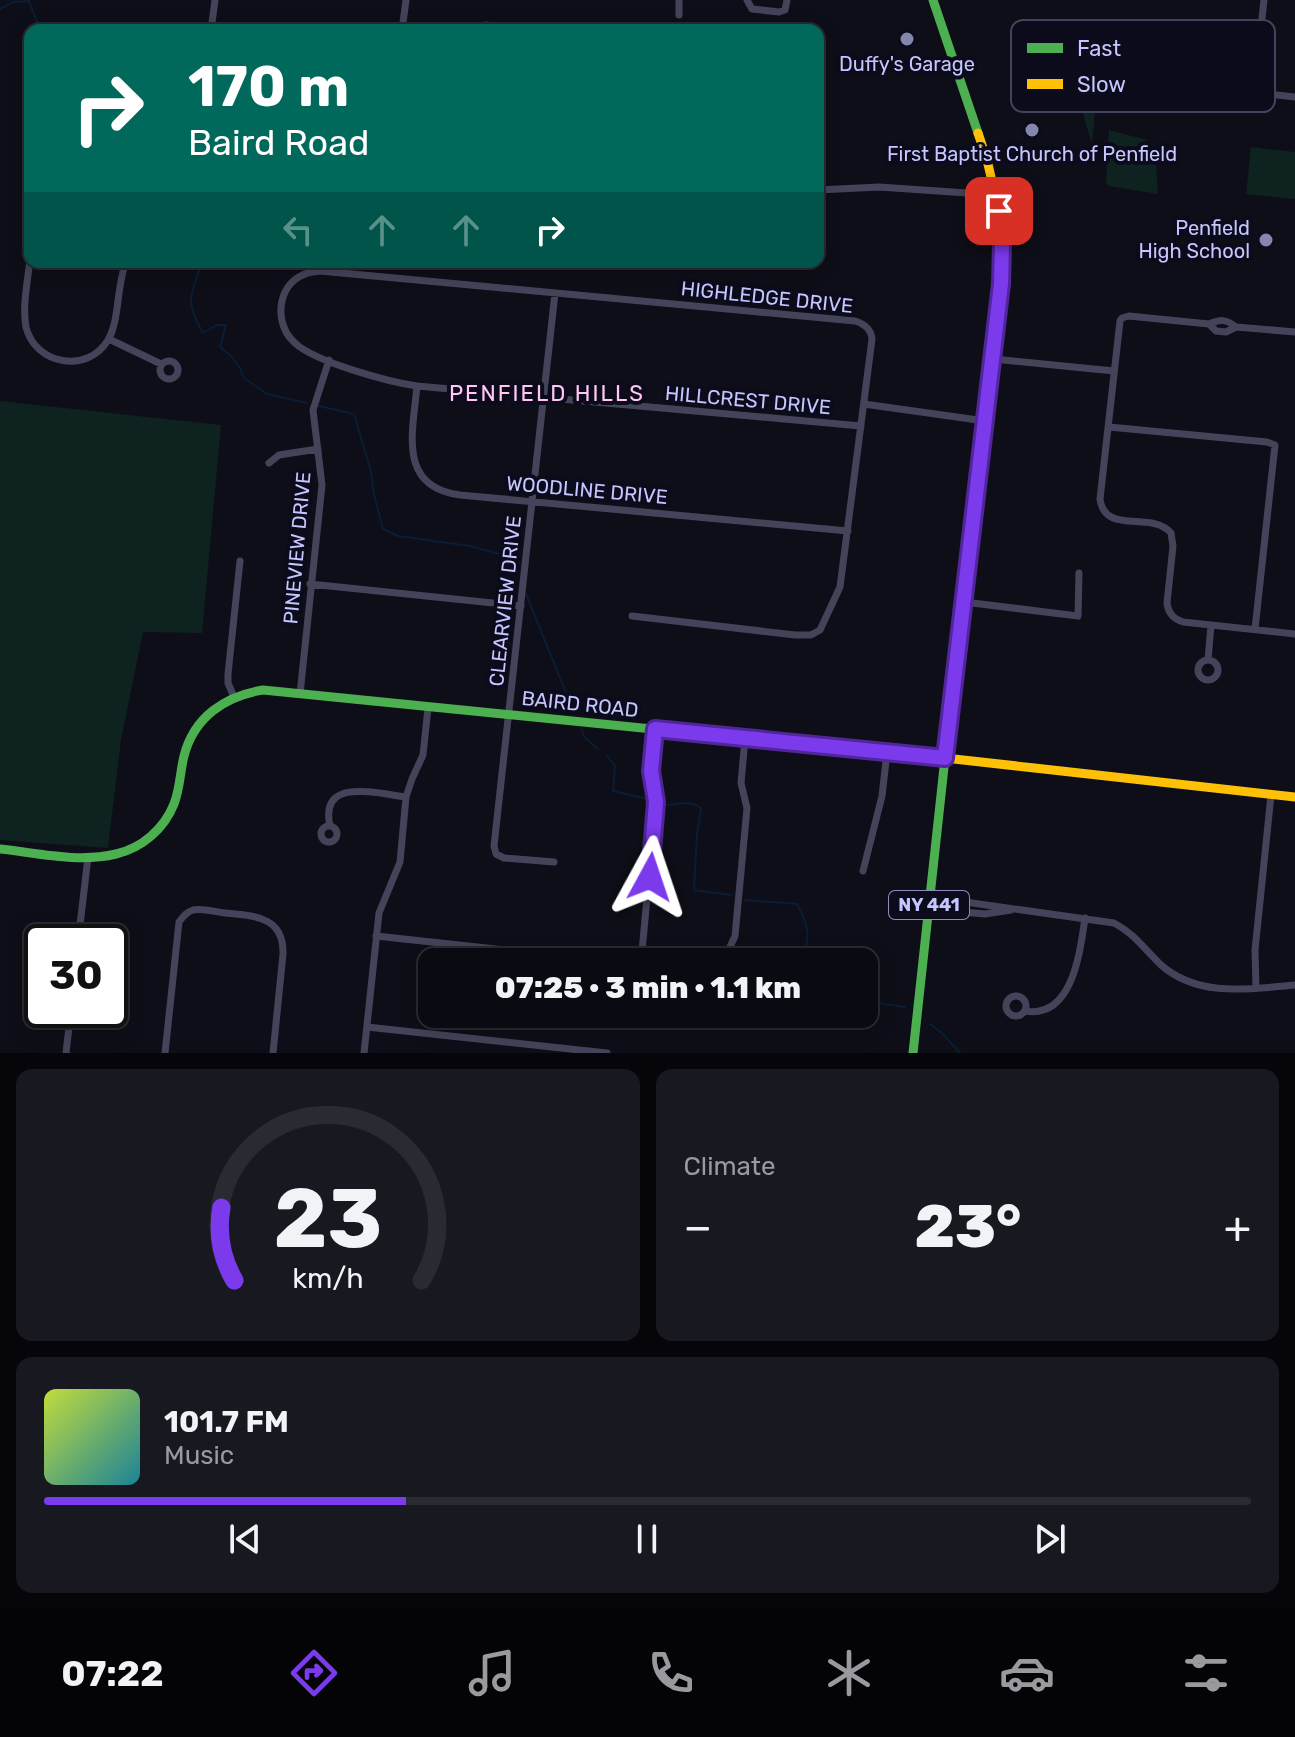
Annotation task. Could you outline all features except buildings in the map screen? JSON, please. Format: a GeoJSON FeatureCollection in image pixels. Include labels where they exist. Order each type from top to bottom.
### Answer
{"type":"FeatureCollection","features":[{"type":"Feature","properties":{"kind":"street"},"geometry":{"type":"LineString","coordinates":[[212,24],[215,0]]}},
{"type":"Feature","properties":{"kind":"street"},"geometry":{"type":"LineString","coordinates":[[403,24],[406,0]]}},
{"type":"Feature","properties":{"kind":"street"},"geometry":{"type":"LineString","coordinates":[[679,0],[679,15]]}},
{"type":"Feature","properties":{"kind":"street"},"geometry":{"type":"LineString","coordinates":[[747,0],[752,9],[779,12],[785,10],[787,0]]}},
{"type":"Feature","properties":{"kind":"street","name":"NY 441"},"geometry":{"type":"LineString","coordinates":[[913,1053],[1003,258],[1001,223],[987,160],[933,0]]}},
{"type":"Feature","properties":{"kind":"street"},"geometry":{"type":"LineString","coordinates":[[1262,20],[1264,0]]}},
{"type":"Feature","properties":{"kind":"street"},"geometry":{"type":"LineString","coordinates":[[1275,95],[1295,97]]}},
{"type":"Feature","properties":{"kind":"street"},"geometry":{"type":"LineString","coordinates":[[824,190],[879,187],[967,193],[994,188]]}},
{"type":"Feature","properties":{"kind":"street"},"geometry":{"type":"LineString","coordinates":[[29,268],[25,319],[29,337],[38,350],[59,361],[73,362],[97,353],[109,339],[124,268]]}},
{"type":"Feature","properties":{"kind":"street","name":"HIGHLEDGE DRIVE"},"geometry":{"type":"LineString","coordinates":[[281,310],[285,291],[291,283],[299,276],[320,271],[862,323],[870,330],[872,339],[848,531],[840,587],[822,626],[814,634],[795,635],[632,616]]}},
{"type":"Feature","properties":{"kind":"street","name":"CLEARVIEW DRIVE"},"geometry":{"type":"LineString","coordinates":[[554,862],[504,858],[494,851],[555,293]]}},
{"type":"Feature","properties":{"kind":"street","name":"HILLCREST DRIVE"},"geometry":{"type":"LineString","coordinates":[[281,310],[283,324],[293,342],[308,352],[383,380],[417,386],[861,426]]}},
{"type":"Feature","properties":{"kind":"street"},"geometry":{"type":"LineString","coordinates":[[1295,332],[1236,327],[1226,332],[1216,331],[1209,324],[1125,316],[1120,321],[1100,499],[1103,510],[1114,519],[1157,524],[1169,530],[1173,541],[1167,603],[1169,611],[1178,621],[1295,634]]}},
{"type":"Feature","properties":{"kind":"street"},"geometry":{"type":"LineString","coordinates":[[109,339],[161,364]]}},
{"type":"Feature","properties":{"kind":"street"},"geometry":{"type":"LineString","coordinates":[[993,359],[1114,371]]}},
{"type":"Feature","properties":{"kind":"street","name":"PINEVIEW DRIVE"},"geometry":{"type":"LineString","coordinates":[[300,694],[322,485],[313,410],[329,360]]}},
{"type":"Feature","properties":{"kind":"street","name":"WOODLINE DRIVE"},"geometry":{"type":"LineString","coordinates":[[417,386],[412,457],[426,482],[450,493],[848,531]]}},
{"type":"Feature","properties":{"kind":"street"},"geometry":{"type":"LineString","coordinates":[[864,404],[985,421]]}},
{"type":"Feature","properties":{"kind":"street"},"geometry":{"type":"LineString","coordinates":[[1109,427],[1275,445],[1255,629]]}},
{"type":"Feature","properties":{"kind":"street"},"geometry":{"type":"LineString","coordinates":[[269,463],[279,455],[318,449]]}},
{"type":"Feature","properties":{"kind":"street"},"geometry":{"type":"LineString","coordinates":[[234,697],[228,674],[240,561]]}},
{"type":"Feature","properties":{"kind":"street"},"geometry":{"type":"LineString","coordinates":[[964,602],[1078,616],[1079,573]]}},
{"type":"Feature","properties":{"kind":"street"},"geometry":{"type":"LineString","coordinates":[[310,584],[521,606]]}},
{"type":"Feature","properties":{"kind":"street"},"geometry":{"type":"LineString","coordinates":[[1208,660],[1211,625]]}},
{"type":"Feature","properties":{"kind":"street","name":"BAIRD ROAD"},"geometry":{"type":"LineString","coordinates":[[0,849],[88,857],[107,856],[136,847],[154,833],[175,802],[185,751],[195,727],[209,712],[234,697],[263,690],[945,758],[1295,797]]}},
{"type":"Feature","properties":{"kind":"street"},"geometry":{"type":"LineString","coordinates":[[364,1053],[376,936],[382,904],[400,862],[406,797],[423,755],[428,708]]}},
{"type":"Feature","properties":{"kind":"street"},"geometry":{"type":"LineString","coordinates":[[642,948],[656,802],[651,771],[655,729]]}},
{"type":"Feature","properties":{"kind":"street"},"geometry":{"type":"LineString","coordinates":[[729,948],[735,936],[747,808],[741,783],[745,739]]}},
{"type":"Feature","properties":{"kind":"street"},"geometry":{"type":"LineString","coordinates":[[863,871],[882,796],[887,752]]}},
{"type":"Feature","properties":{"kind":"street"},"geometry":{"type":"LineString","coordinates":[[330,826],[330,807],[341,793],[353,791],[406,797]]}},
{"type":"Feature","properties":{"kind":"street"},"geometry":{"type":"LineString","coordinates":[[1256,988],[1255,950],[1271,795]]}},
{"type":"Feature","properties":{"kind":"street"},"geometry":{"type":"LineString","coordinates":[[80,924],[88,857]]}},
{"type":"Feature","properties":{"kind":"street"},"geometry":{"type":"LineString","coordinates":[[930,897],[1114,923],[1140,941],[1170,972],[1215,989],[1295,985]]}},
{"type":"Feature","properties":{"kind":"street"},"geometry":{"type":"LineString","coordinates":[[929,909],[985,914],[1017,909]]}},
{"type":"Feature","properties":{"kind":"street"},"geometry":{"type":"LineString","coordinates":[[165,1053],[179,922],[188,912],[199,910],[261,918],[268,921],[282,939],[273,1053]]}},
{"type":"Feature","properties":{"kind":"street"},"geometry":{"type":"LineString","coordinates":[[1025,1011],[1043,1011],[1058,1002],[1066,992],[1079,955],[1085,918]]}},
{"type":"Feature","properties":{"kind":"street"},"geometry":{"type":"LineString","coordinates":[[376,936],[487,948]]}},
{"type":"Feature","properties":{"kind":"street"},"geometry":{"type":"LineString","coordinates":[[367,1027],[607,1053]]}},
{"type":"Feature","properties":{"kind":"street"},"geometry":{"type":"LineString","coordinates":[[66,1053],[69,1028]]}},
{"type":"Feature","properties":{"kind":"green space"},"geometry":{"type":"Polygon","coordinates":[[[1082,112],[1095,112],[1092,145],[1082,112]]]}},
{"type":"Feature","properties":{"kind":"green space"},"geometry":{"type":"Polygon","coordinates":[[[1109,130],[1147,140],[1156,162],[1158,194],[1109,186],[1106,182],[1109,130]]]}},
{"type":"Feature","properties":{"kind":"green space"},"geometry":{"type":"Polygon","coordinates":[[[1251,147],[1295,152],[1295,199],[1246,194],[1251,147]]]}},
{"type":"Feature","properties":{"kind":"green space"},"geometry":{"type":"Polygon","coordinates":[[[0,401],[221,425],[202,633],[143,632],[121,740],[108,848],[0,840],[0,401]]]}},
{"type":"Feature","properties":{"kind":"waterway"},"geometry":{"type":"LineString","coordinates":[[0,9],[13,2],[29,1],[39,24]]}},
{"type":"Feature","properties":{"kind":"waterway"},"geometry":{"type":"LineString","coordinates":[[200,268],[191,305],[203,333],[217,325],[226,325],[220,347],[231,356],[244,378],[267,394],[307,403]]}},
{"type":"Feature","properties":{"kind":"waterway"},"geometry":{"type":"LineString","coordinates":[[319,406],[354,414],[371,471],[383,529],[398,536],[470,546],[518,559],[519,564]]}},
{"type":"Feature","properties":{"kind":"waterway"},"geometry":{"type":"LineString","coordinates":[[526,594],[573,710]]}},
{"type":"Feature","properties":{"kind":"waterway"},"geometry":{"type":"LineString","coordinates":[[581,728],[585,738],[598,749]]}},
{"type":"Feature","properties":{"kind":"waterway"},"geometry":{"type":"LineString","coordinates":[[607,756],[615,766],[613,791],[647,799]]}},
{"type":"Feature","properties":{"kind":"waterway"},"geometry":{"type":"LineString","coordinates":[[666,805],[689,803],[701,808],[694,890],[731,895]]}},
{"type":"Feature","properties":{"kind":"waterway"},"geometry":{"type":"LineString","coordinates":[[745,900],[797,904],[805,920],[806,948]]}},
{"type":"Feature","properties":{"kind":"waterway"},"geometry":{"type":"LineString","coordinates":[[878,1002],[905,1007]]}},
{"type":"Feature","properties":{"kind":"waterway"},"geometry":{"type":"LineString","coordinates":[[930,1024],[960,1053]]}},
{"type":"Feature","properties":{"kind":"traffic: fast"},"geometry":{"type":"LineString","coordinates":[[933,0],[978,133]]}},
{"type":"Feature","properties":{"kind":"traffic: fast"},"geometry":{"type":"LineString","coordinates":[[913,1053],[975,505]]}},
{"type":"Feature","properties":{"kind":"traffic: fast"},"geometry":{"type":"LineString","coordinates":[[0,849],[87,858],[116,854],[143,842],[170,813],[184,756],[195,730],[224,703],[263,690],[792,743]]}},
{"type":"Feature","properties":{"kind":"traffic: slow"},"geometry":{"type":"LineString","coordinates":[[975,505],[1003,258],[999,211],[978,133]]}},
{"type":"Feature","properties":{"kind":"traffic: slow"},"geometry":{"type":"LineString","coordinates":[[792,743],[1295,797]]}},
{"type":"Feature","properties":{"kind":"place","name":"Duffy's Garage"},"geometry":{"type":"Point","coordinates":[907,39]}},
{"type":"Feature","properties":{"kind":"place","name":"First Baptist Church of Penfield"},"geometry":{"type":"Point","coordinates":[1032,130]}},
{"type":"Feature","properties":{"kind":"place","name":"Penfield High School"},"geometry":{"type":"Point","coordinates":[1266,240]}},
{"type":"Feature","properties":{"kind":"district","name":"PENFIELD HILLS"},"geometry":{"type":"Point","coordinates":[547,393]}},
{"type":"Feature","properties":{"kind":"route"},"geometry":{"type":"LineString","coordinates":[[650,877],[656,802],[651,771],[655,729],[945,758],[1001,284],[1003,258],[999,211]]}}]}
